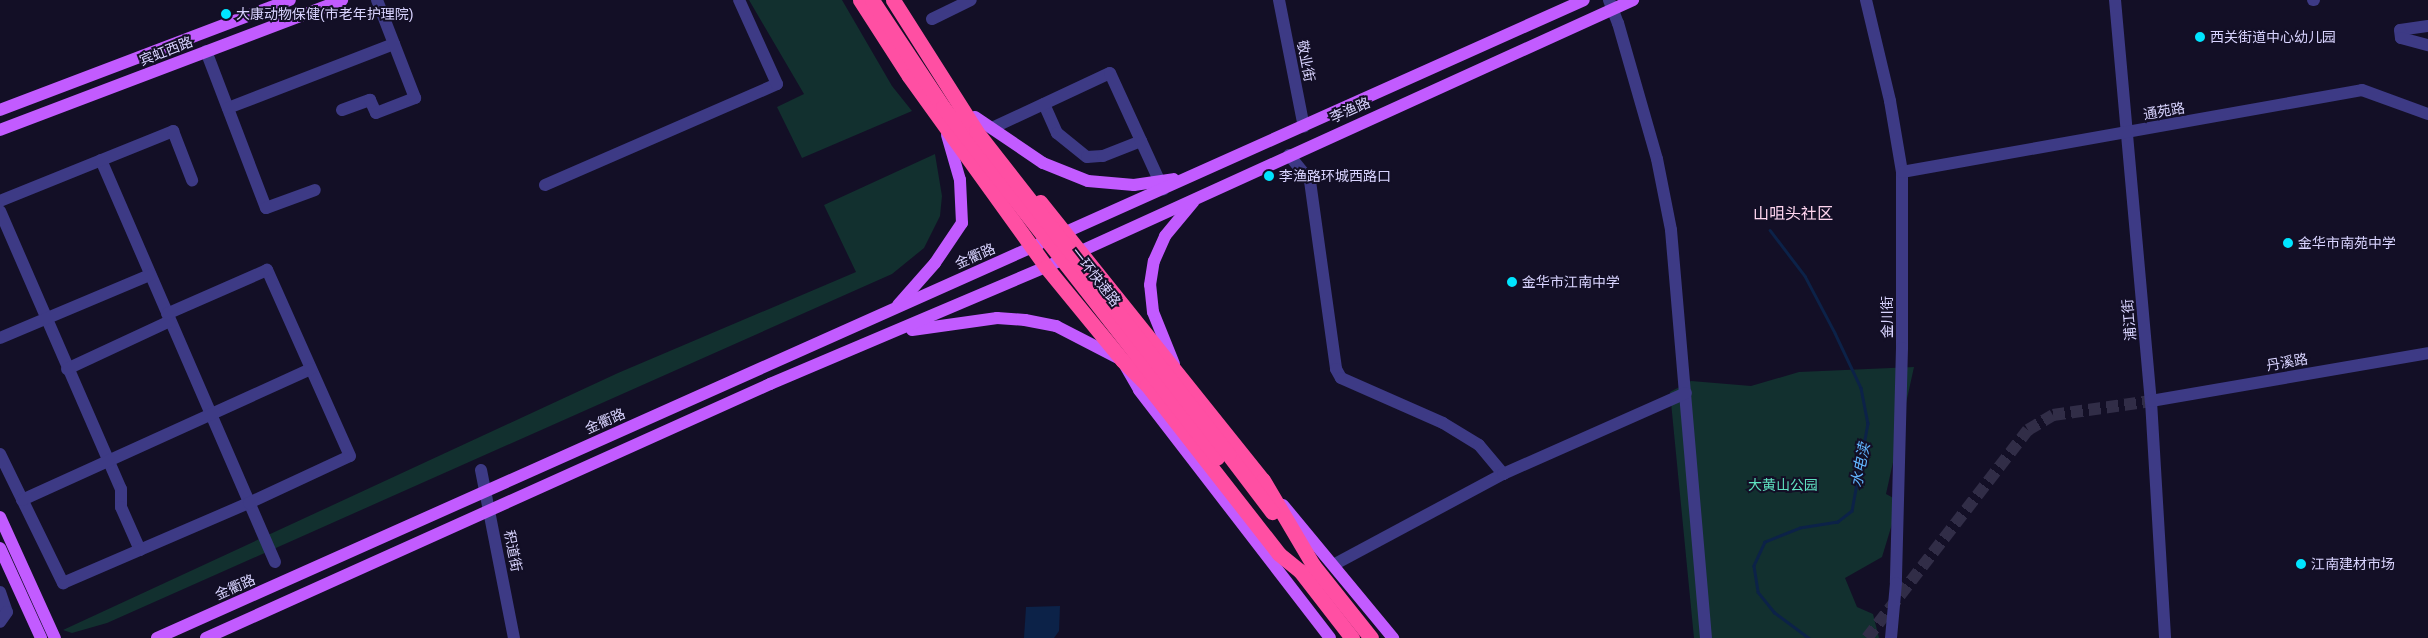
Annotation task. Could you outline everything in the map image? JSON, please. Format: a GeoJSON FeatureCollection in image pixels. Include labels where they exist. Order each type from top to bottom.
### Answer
{"type":"FeatureCollection","features":[{"type":"Feature","properties":{"kind":"highway"},"geometry":{"type":"LineString","coordinates":[[860,0],[939,119],[1046,267],[1122,360],[1147,385],[1279,554],[1306,568],[1371,638]]}},
{"type":"Feature","properties":{"kind":"highway","name":"一环快速路"},"geometry":{"type":"LineString","coordinates":[[872,0],[943,107],[1222,456]]}},
{"type":"Feature","properties":{"kind":"highway","name":"一环快速路"},"geometry":{"type":"LineString","coordinates":[[892,0],[976,131],[1306,568]]}},
{"type":"Feature","properties":{"kind":"highway"},"geometry":{"type":"LineString","coordinates":[[900,0],[998,152],[1081,251],[1180,380],[1263,480],[1306,568],[1352,638]]}},
{"type":"Feature","properties":{"kind":"main road","name":"宾虹西路"},"geometry":{"type":"LineString","coordinates":[[0,110],[290,0]]}},
{"type":"Feature","properties":{"kind":"main road","name":"宾虹西路"},"geometry":{"type":"LineString","coordinates":[[0,130],[342,0]]}},
{"type":"Feature","properties":{"kind":"main road","name":"李渔路"},"geometry":{"type":"LineString","coordinates":[[1065,232],[1161,185],[1192,176],[1584,0]]}},
{"type":"Feature","properties":{"kind":"main road","name":"李渔路"},"geometry":{"type":"LineString","coordinates":[[1081,251],[1610,5],[1633,0]]}},
{"type":"Feature","properties":{"kind":"main road"},"geometry":{"type":"LineString","coordinates":[[975,117],[1043,163],[1088,181],[1161,185]]}},
{"type":"Feature","properties":{"kind":"main road"},"geometry":{"type":"LineString","coordinates":[[897,307],[936,263],[962,223],[956,161],[951,143],[939,119]]}},
{"type":"Feature","properties":{"kind":"main road"},"geometry":{"type":"LineString","coordinates":[[1180,380],[1153,312],[1150,285],[1154,261],[1165,236],[1196,198]]}},
{"type":"Feature","properties":{"kind":"main road","name":"金衢路"},"geometry":{"type":"LineString","coordinates":[[157,638],[1065,232]]}},
{"type":"Feature","properties":{"kind":"main road"},"geometry":{"type":"LineString","coordinates":[[206,638],[490,512],[770,384],[891,334],[1081,251]]}},
{"type":"Feature","properties":{"kind":"main road"},"geometry":{"type":"LineString","coordinates":[[891,334],[997,318],[1025,320],[1056,326],[1122,360],[1139,390],[1330,638]]}},
{"type":"Feature","properties":{"kind":"main road"},"geometry":{"type":"LineString","coordinates":[[1263,480],[1335,564],[1393,638]]}},
{"type":"Feature","properties":{"kind":"main road"},"geometry":{"type":"LineString","coordinates":[[0,517],[55,638]]}},
{"type":"Feature","properties":{"kind":"main road"},"geometry":{"type":"LineString","coordinates":[[0,548],[41,638]]}},
{"type":"Feature","properties":{"kind":"street"},"geometry":{"type":"LineString","coordinates":[[342,110],[370,100],[376,113],[415,98],[377,0]]}},
{"type":"Feature","properties":{"kind":"street"},"geometry":{"type":"LineString","coordinates":[[545,185],[777,84],[739,0]]}},
{"type":"Feature","properties":{"kind":"street"},"geometry":{"type":"LineString","coordinates":[[932,19],[971,0]]}},
{"type":"Feature","properties":{"kind":"street","name":"敬业街"},"geometry":{"type":"LineString","coordinates":[[1279,0],[1304,127]]}},
{"type":"Feature","properties":{"kind":"street","name":"金川街"},"geometry":{"type":"LineString","coordinates":[[1866,0],[1890,101],[1902,172],[1902,348],[1896,582],[1891,638]]}},
{"type":"Feature","properties":{"kind":"street","name":"浦江街"},"geometry":{"type":"LineString","coordinates":[[2115,0],[2151,401],[2166,638]]}},
{"type":"Feature","properties":{"kind":"street"},"geometry":{"type":"LineString","coordinates":[[1610,5],[1618,22],[1656,159],[1669,221],[1686,394],[1706,638]]}},
{"type":"Feature","properties":{"kind":"street"},"geometry":{"type":"LineString","coordinates":[[2428,26],[2400,30],[2401,38],[2428,45]]}},
{"type":"Feature","properties":{"kind":"street"},"geometry":{"type":"LineString","coordinates":[[228,108],[394,44]]}},
{"type":"Feature","properties":{"kind":"street"},"geometry":{"type":"LineString","coordinates":[[206,51],[266,208],[315,190]]}},
{"type":"Feature","properties":{"kind":"street"},"geometry":{"type":"LineString","coordinates":[[992,128],[1110,73],[1161,185]]}},
{"type":"Feature","properties":{"kind":"street","name":"通苑路"},"geometry":{"type":"LineString","coordinates":[[1902,172],[2362,90],[2428,114]]}},
{"type":"Feature","properties":{"kind":"street"},"geometry":{"type":"LineString","coordinates":[[1044,104],[1057,133],[1087,157],[1103,156],[1141,140]]}},
{"type":"Feature","properties":{"kind":"street"},"geometry":{"type":"LineString","coordinates":[[0,201],[173,131],[192,180]]}},
{"type":"Feature","properties":{"kind":"street"},"geometry":{"type":"LineString","coordinates":[[1289,155],[1310,181],[1336,369],[1341,378],[1442,423],[1479,445],[1503,474]]}},
{"type":"Feature","properties":{"kind":"street"},"geometry":{"type":"LineString","coordinates":[[101,160],[275,562]]}},
{"type":"Feature","properties":{"kind":"street"},"geometry":{"type":"LineString","coordinates":[[0,211],[45,320],[121,489],[121,507],[140,550]]}},
{"type":"Feature","properties":{"kind":"street"},"geometry":{"type":"LineString","coordinates":[[0,454],[63,583],[249,504],[350,456],[267,270],[67,368]]}},
{"type":"Feature","properties":{"kind":"street"},"geometry":{"type":"LineString","coordinates":[[0,338],[150,275]]}},
{"type":"Feature","properties":{"kind":"street","name":"丹溪路"},"geometry":{"type":"LineString","coordinates":[[2151,401],[2428,353]]}},
{"type":"Feature","properties":{"kind":"street"},"geometry":{"type":"LineString","coordinates":[[22,500],[311,369]]}},
{"type":"Feature","properties":{"kind":"street"},"geometry":{"type":"LineString","coordinates":[[1335,564],[1503,474],[1686,394]]}},
{"type":"Feature","properties":{"kind":"street","name":"积道街"},"geometry":{"type":"LineString","coordinates":[[481,470],[514,638]]}},
{"type":"Feature","properties":{"kind":"street"},"geometry":{"type":"LineString","coordinates":[[0,592],[7,612],[0,622]]}},
{"type":"Feature","properties":{"kind":"green space"},"geometry":{"type":"Polygon","coordinates":[[[749,0],[842,0],[892,86],[912,111],[802,158],[777,107],[804,94],[749,0]]]}},
{"type":"Feature","properties":{"kind":"green space"},"geometry":{"type":"Polygon","coordinates":[[[935,154],[942,196],[940,216],[924,248],[892,274],[107,623],[72,633],[63,630],[618,373],[856,272],[824,205],[935,154]]]}},
{"type":"Feature","properties":{"kind":"green space","name":"大黄山公园"},"geometry":{"type":"Polygon","coordinates":[[[1914,367],[1886,494],[1899,501],[1882,557],[1845,578],[1857,607],[1873,614],[1879,638],[1694,638],[1670,392],[1691,381],[1751,386],[1799,372],[1914,367]]]}},
{"type":"Feature","properties":{"kind":"water"},"geometry":{"type":"Polygon","coordinates":[[[1060,606],[1059,631],[1054,638],[1024,638],[1026,607],[1060,606]]]}},
{"type":"Feature","properties":{"kind":"waterway","name":"水电渎"},"geometry":{"type":"LineString","coordinates":[[1770,230],[1805,276],[1835,333],[1861,388],[1868,423],[1852,511],[1838,522],[1800,528],[1765,542],[1754,566],[1758,592],[1774,612],[1809,638]]}},
{"type":"Feature","properties":{"kind":"tunnel"},"geometry":{"type":"LineString","coordinates":[[1867,638],[2028,430],[2053,415],[2151,401]]}},
{"type":"Feature","properties":{"kind":"place","name":"大康动物保健(市老年护理院)"},"geometry":{"type":"Point","coordinates":[226,14]}},
{"type":"Feature","properties":{"kind":"place","name":"西关街道中心幼儿园"},"geometry":{"type":"Point","coordinates":[2200,37]}},
{"type":"Feature","properties":{"kind":"place","name":"李渔路环城西路口"},"geometry":{"type":"Point","coordinates":[1269,176]}},
{"type":"Feature","properties":{"kind":"place","name":"金华市南苑中学"},"geometry":{"type":"Point","coordinates":[2288,243]}},
{"type":"Feature","properties":{"kind":"place","name":"金华市江南中学"},"geometry":{"type":"Point","coordinates":[1512,282]}},
{"type":"Feature","properties":{"kind":"place","name":"江南建材市场"},"geometry":{"type":"Point","coordinates":[2301,564]}},
{"type":"Feature","properties":{"kind":"district","name":"山咀头社区"},"geometry":{"type":"Point","coordinates":[1793,214]}}]}
